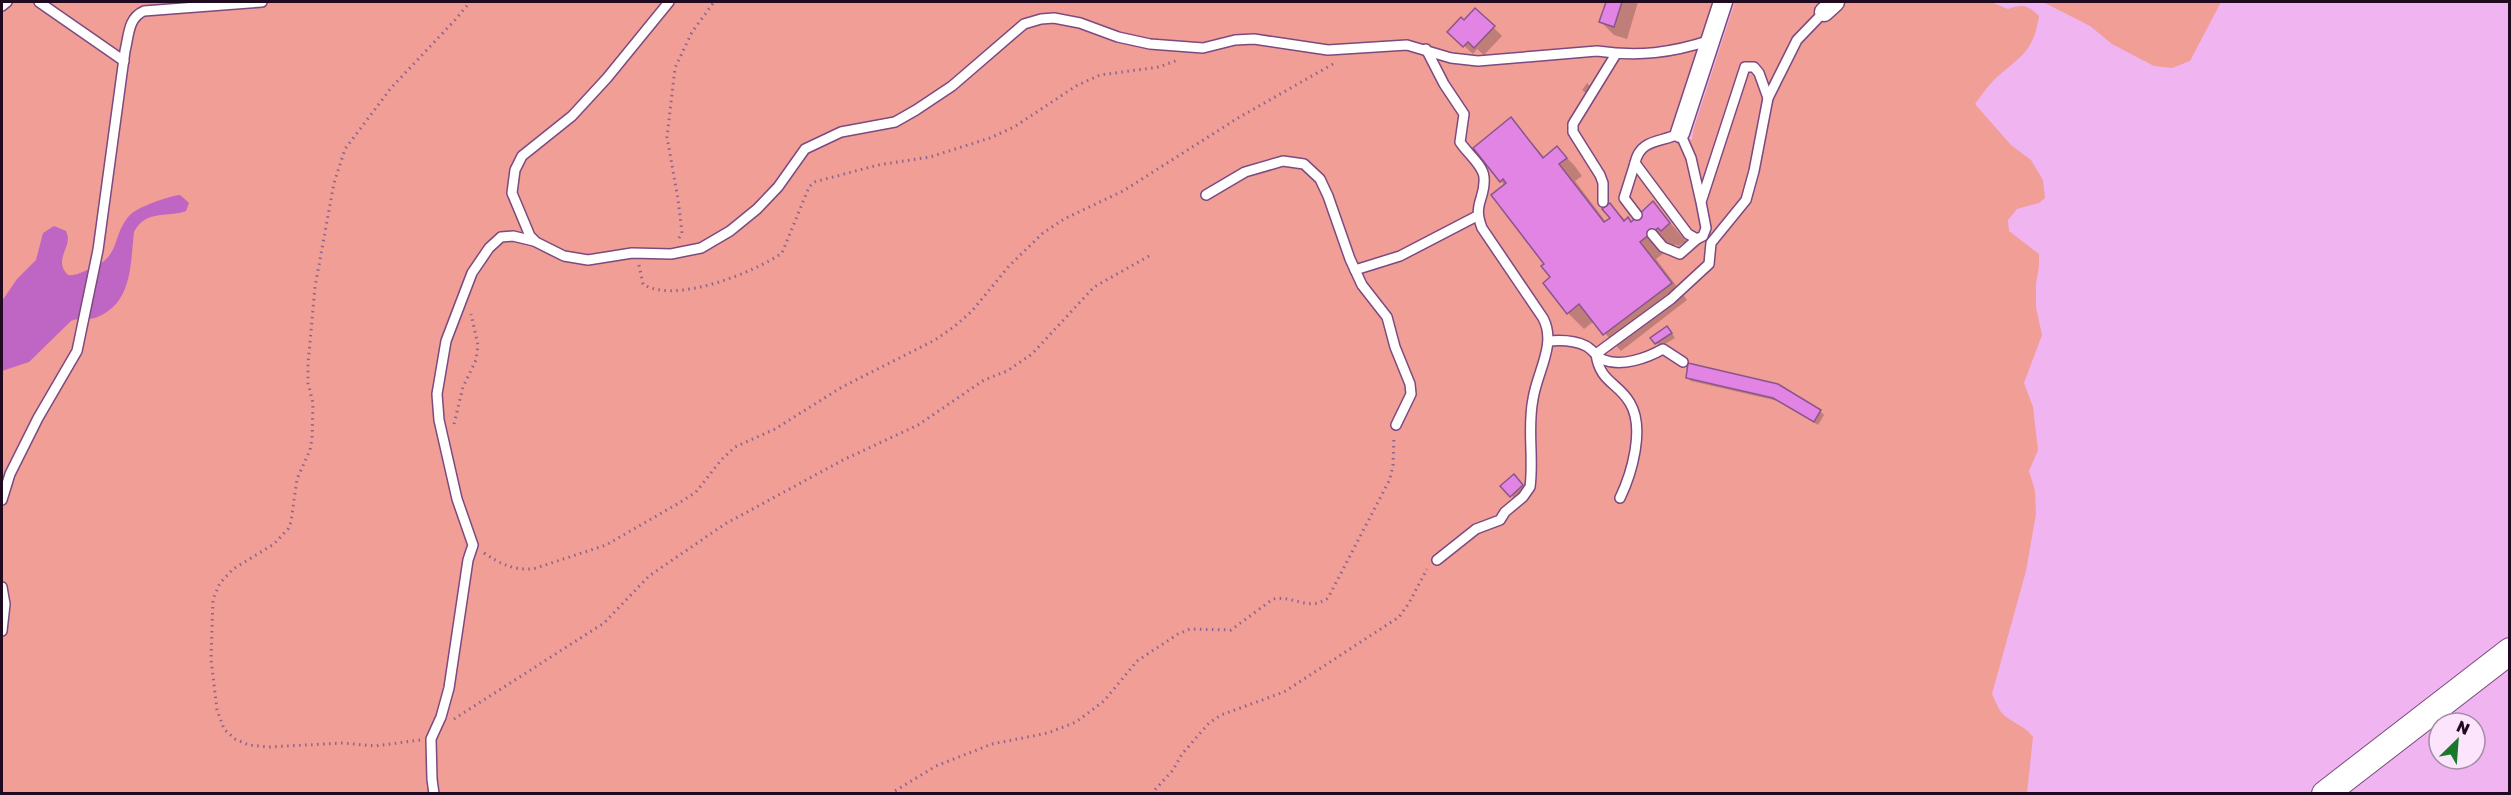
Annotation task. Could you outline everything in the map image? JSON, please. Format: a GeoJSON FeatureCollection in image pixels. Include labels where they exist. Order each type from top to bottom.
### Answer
{"type":"FeatureCollection","features":[{"type":"Feature","properties":{"kind":"street"},"geometry":{"type":"LineString","coordinates":[[1680,133],[1723,2]]}},
{"type":"Feature","properties":{"kind":"street"},"geometry":{"type":"LineString","coordinates":[[2325,794],[2510,651]]}},
{"type":"Feature","properties":{"kind":"lane"},"geometry":{"type":"LineString","coordinates":[[2,6],[7,2]]}},
{"type":"Feature","properties":{"kind":"lane"},"geometry":{"type":"LineString","coordinates":[[39,2],[124,62]]}},
{"type":"Feature","properties":{"kind":"lane"},"geometry":{"type":"LineString","coordinates":[[2,500],[15,465],[38,418],[71,364],[80,339],[99,250],[131,22],[136,15],[144,11],[261,2]]}},
{"type":"Feature","properties":{"kind":"lane"},"geometry":{"type":"LineString","coordinates":[[536,242],[526,228],[512,193],[515,171],[522,156],[572,116],[607,78],[669,2]]}},
{"type":"Feature","properties":{"kind":"lane"},"geometry":{"type":"LineString","coordinates":[[1652,234],[1663,247],[1680,254],[1704,239],[1746,200],[1755,171],[1768,98],[1797,40],[1830,7]]}},
{"type":"Feature","properties":{"kind":"lane"},"geometry":{"type":"LineString","coordinates":[[434,794],[432,735],[449,688],[473,545],[457,499],[439,420],[437,394],[446,341],[472,273],[501,237],[513,236],[536,242],[564,256],[576,259],[632,254],[671,254],[701,248],[730,231],[757,209],[778,187],[805,149],[841,132],[895,122],[952,86],[1024,24],[1054,18],[1140,42],[1203,48],[1234,40],[1254,39],[1328,50],[1396,45],[1426,49],[1451,58],[1478,61],[1597,51],[1616,54],[1661,54],[1711,40]]}},
{"type":"Feature","properties":{"kind":"lane"},"geometry":{"type":"LineString","coordinates":[[1426,49],[1464,114],[1460,142],[1481,168],[1484,177],[1477,216],[1482,228],[1549,328],[1549,341],[1532,400],[1530,488],[1500,520],[1476,529],[1437,560]]}},
{"type":"Feature","properties":{"kind":"lane"},"geometry":{"type":"LineString","coordinates":[[1603,202],[1603,183],[1573,132],[1574,124],[1616,54]]}},
{"type":"Feature","properties":{"kind":"lane"},"geometry":{"type":"LineString","coordinates":[[1701,202],[1745,67],[1754,67],[1759,73],[1768,98]]}},
{"type":"Feature","properties":{"kind":"lane"},"geometry":{"type":"LineString","coordinates":[[1596,354],[1671,299],[1709,264],[1701,202],[1691,158],[1680,133],[1670,138],[1655,140],[1643,146],[1636,155],[1624,198],[1637,215]]}},
{"type":"Feature","properties":{"kind":"lane"},"geometry":{"type":"LineString","coordinates":[[1206,195],[1245,172],[1283,162],[1304,164],[1320,179],[1362,285],[1387,318],[1395,347],[1410,384],[1411,394],[1396,425]]}},
{"type":"Feature","properties":{"kind":"lane"},"geometry":{"type":"LineString","coordinates":[[1635,163],[1688,234],[1704,239]]}},
{"type":"Feature","properties":{"kind":"lane"},"geometry":{"type":"LineString","coordinates":[[1355,270],[1400,256],[1477,216]]}},
{"type":"Feature","properties":{"kind":"lane"},"geometry":{"type":"LineString","coordinates":[[1549,341],[1568,340],[1586,346],[1605,360],[1615,362],[1647,358],[1663,350],[1683,362]]}},
{"type":"Feature","properties":{"kind":"lane"},"geometry":{"type":"LineString","coordinates":[[1596,354],[1597,364],[1605,379],[1629,401],[1634,413],[1635,454],[1629,479],[1620,498]]}},
{"type":"Feature","properties":{"kind":"lane"},"geometry":{"type":"LineString","coordinates":[[2,587],[4,604],[2,630]]}},
{"type":"Feature","properties":{"kind":"path"},"geometry":{"type":"LineString","coordinates":[[470,2],[391,88],[345,150],[334,183],[315,286],[308,364],[308,383],[314,421],[312,439],[310,450],[297,479],[291,522],[288,529],[274,544],[246,559],[220,583],[216,590],[213,607],[211,659],[217,710],[224,729],[235,739],[249,746],[343,743],[375,746],[432,735],[604,623],[649,576],[725,524],[843,460],[918,425],[984,380],[1020,363],[1032,354],[1094,287],[1149,256]]}},
{"type":"Feature","properties":{"kind":"path"},"geometry":{"type":"LineString","coordinates":[[672,242],[678,240],[682,233],[667,137],[675,68],[692,32],[714,2]]}},
{"type":"Feature","properties":{"kind":"path"},"geometry":{"type":"LineString","coordinates":[[632,254],[638,263],[643,284],[649,288],[683,289],[733,279],[782,253],[809,187],[814,182],[879,165],[930,157],[990,138],[1014,128],[1076,86],[1100,75],[1159,67],[1198,54],[1203,48]]}},
{"type":"Feature","properties":{"kind":"path"},"geometry":{"type":"LineString","coordinates":[[473,545],[502,565],[520,570],[533,569],[589,551],[638,527],[696,492],[721,460],[735,447],[775,429],[842,387],[935,340],[955,326],[972,311],[1009,266],[1043,233],[1064,219],[1124,190],[1238,118],[1361,49]]}},
{"type":"Feature","properties":{"kind":"path"},"geometry":{"type":"LineString","coordinates":[[447,455],[448,441],[460,408],[463,387],[476,360],[478,345],[476,329],[465,296]]}},
{"type":"Feature","properties":{"kind":"path"},"geometry":{"type":"LineString","coordinates":[[890,794],[936,766],[992,744],[1048,733],[1076,722],[1104,701],[1137,661],[1178,634],[1190,629],[1231,630],[1273,599],[1280,598],[1303,604],[1323,602],[1331,592],[1386,488],[1393,465],[1396,425]]}},
{"type":"Feature","properties":{"kind":"path"},"geometry":{"type":"LineString","coordinates":[[1151,794],[1173,770],[1182,754],[1209,723],[1221,715],[1284,692],[1398,616],[1409,603],[1426,570],[1437,560]]}},
{"type":"Feature","properties":{"kind":"shaded area"},"geometry":{"type":"Polygon","coordinates":[[[2,2],[1713,2],[1671,129],[1692,140],[1735,2],[1822,2],[1828,19],[1846,2],[1991,2],[2008,9],[2017,6],[2028,8],[2039,16],[2033,39],[2023,54],[1990,84],[1975,104],[2011,145],[2031,160],[2043,180],[2045,198],[2039,203],[2017,209],[2008,220],[2009,231],[2039,254],[2036,307],[2042,335],[2024,383],[2033,407],[2038,450],[2029,471],[2035,491],[2036,514],[2026,571],[1992,694],[2003,714],[2033,737],[2027,793],[2,794],[2,2]]]}},
{"type":"Feature","properties":{"kind":"shaded area"},"geometry":{"type":"Polygon","coordinates":[[[2043,2],[2221,2],[2190,61],[2172,68],[2154,66],[2112,44],[2090,26],[2043,2]]]}},
{"type":"Feature","properties":{"kind":"shaded area"},"geometry":{"type":"Polygon","coordinates":[[[180,195],[189,203],[186,211],[151,217],[139,225],[134,232],[130,270],[123,293],[117,303],[107,312],[95,318],[71,321],[29,362],[2,371],[2,301],[17,279],[36,260],[43,233],[54,226],[66,231],[68,237],[62,264],[68,275],[76,274],[100,264],[107,258],[129,216],[153,202],[180,195]]]}},
{"type":"Feature","properties":{"kind":"building"},"geometry":{"type":"Polygon","coordinates":[[[1606,2],[1622,2],[1614,27],[1599,22],[1606,2]]]}},
{"type":"Feature","properties":{"kind":"building"},"geometry":{"type":"Polygon","coordinates":[[[1475,8],[1495,26],[1474,48],[1468,42],[1463,47],[1447,32],[1461,17],[1464,20],[1475,8]]]}},
{"type":"Feature","properties":{"kind":"building"},"geometry":{"type":"Polygon","coordinates":[[[1511,117],[1543,158],[1557,146],[1567,158],[1559,164],[1604,222],[1610,218],[1602,209],[1610,203],[1624,221],[1628,217],[1631,222],[1653,201],[1670,223],[1661,231],[1658,228],[1640,242],[1672,283],[1603,335],[1579,304],[1567,314],[1543,283],[1550,277],[1541,266],[1544,264],[1491,195],[1506,183],[1503,179],[1500,182],[1473,148],[1511,117]]]}},
{"type":"Feature","properties":{"kind":"building"},"geometry":{"type":"Polygon","coordinates":[[[1667,326],[1672,333],[1655,344],[1650,338],[1667,326]]]}},
{"type":"Feature","properties":{"kind":"building"},"geometry":{"type":"Polygon","coordinates":[[[1688,363],[1778,384],[1821,410],[1814,422],[1773,398],[1686,378],[1688,363]]]}},
{"type":"Feature","properties":{"kind":"building"},"geometry":{"type":"Polygon","coordinates":[[[1514,474],[1523,485],[1510,497],[1500,486],[1514,474]]]}}]}
